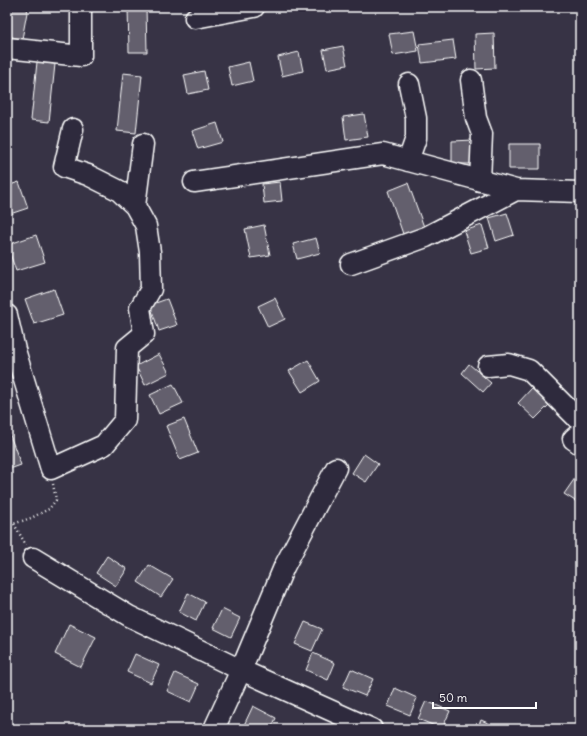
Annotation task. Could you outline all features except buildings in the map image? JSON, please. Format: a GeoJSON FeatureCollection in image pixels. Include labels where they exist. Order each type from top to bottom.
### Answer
{"type":"FeatureCollection","features":[{"type":"Feature","properties":{"kind":"street"},"geometry":{"type":"LineString","coordinates":[[7,48],[81,56],[81,7]]}},
{"type":"Feature","properties":{"kind":"street"},"geometry":{"type":"LineString","coordinates":[[195,18],[254,7]]}},
{"type":"Feature","properties":{"kind":"street"},"geometry":{"type":"LineString","coordinates":[[472,80],[476,118],[482,134],[480,181]]}},
{"type":"Feature","properties":{"kind":"street"},"geometry":{"type":"LineString","coordinates":[[408,161],[416,138],[416,118],[409,84]]}},
{"type":"Feature","properties":{"kind":"street"},"geometry":{"type":"LineString","coordinates":[[7,315],[15,350],[51,469],[104,445],[125,420],[127,348],[144,334],[140,308],[151,289],[150,252],[146,226],[135,206],[118,190],[88,175],[64,167],[73,129]]}},
{"type":"Feature","properties":{"kind":"street"},"geometry":{"type":"LineString","coordinates":[[135,206],[143,144]]}},
{"type":"Feature","properties":{"kind":"street"},"geometry":{"type":"LineString","coordinates":[[194,182],[383,154],[516,190],[580,192]]}},
{"type":"Feature","properties":{"kind":"street"},"geometry":{"type":"LineString","coordinates":[[351,264],[426,237],[516,190]]}},
{"type":"Feature","properties":{"kind":"street"},"geometry":{"type":"LineString","coordinates":[[488,366],[509,364],[529,370],[580,421]]}},
{"type":"Feature","properties":{"kind":"street"},"geometry":{"type":"LineString","coordinates":[[580,433],[573,439],[580,444]]}},
{"type":"Feature","properties":{"kind":"street"},"geometry":{"type":"LineString","coordinates":[[214,729],[241,670],[284,567],[336,468]]}},
{"type":"Feature","properties":{"kind":"street"},"geometry":{"type":"LineString","coordinates":[[33,558],[129,616],[241,670],[372,729]]}},
{"type":"Feature","properties":{"kind":"path"},"geometry":{"type":"LineString","coordinates":[[7,526],[31,518],[50,509],[56,500],[51,469]]}},
{"type":"Feature","properties":{"kind":"path"},"geometry":{"type":"LineString","coordinates":[[14,524],[33,558]]}}]}
